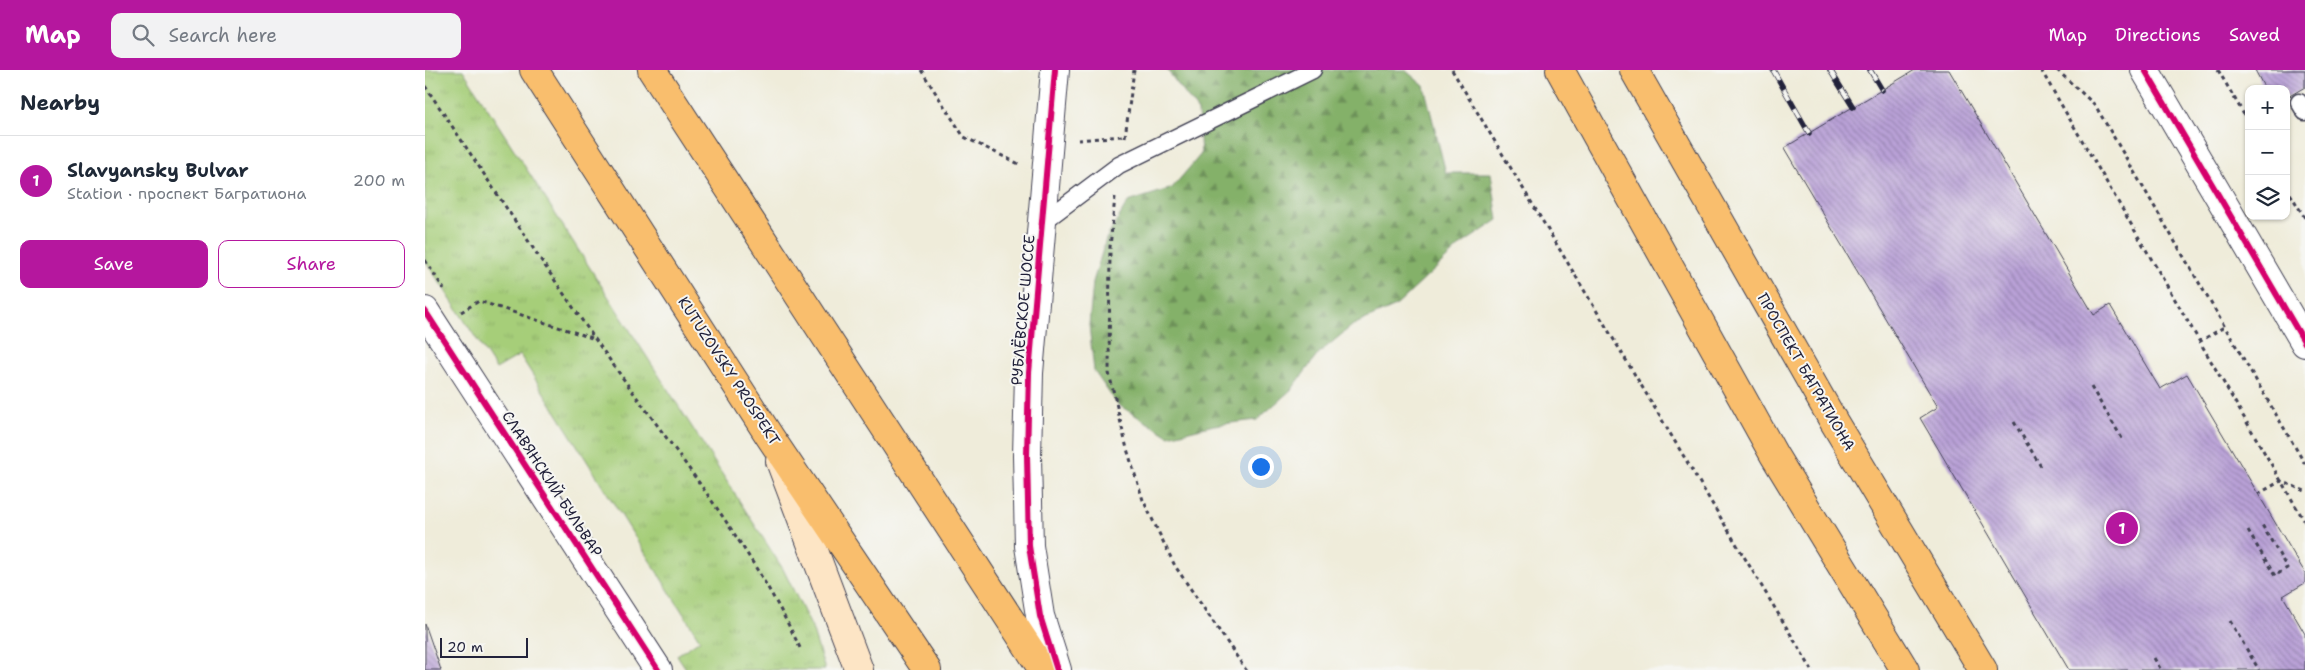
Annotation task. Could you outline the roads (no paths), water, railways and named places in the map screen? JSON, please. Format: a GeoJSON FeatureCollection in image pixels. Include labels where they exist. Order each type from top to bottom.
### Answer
{"type":"FeatureCollection","features":[{"type":"Feature","properties":{"kind":"main road","name":"KUTUZOVSKY PROSPEKT"},"geometry":{"type":"LineString","coordinates":[[534,70],[771,436],[927,670]]}},
{"type":"Feature","properties":{"kind":"main road"},"geometry":{"type":"LineString","coordinates":[[652,70],[1043,670]]}},
{"type":"Feature","properties":{"kind":"main road"},"geometry":{"type":"LineString","coordinates":[[1560,70],[1774,455],[1905,670]]}},
{"type":"Feature","properties":{"kind":"main road","name":"ПРОСПЕКТ БАГРАТИОНА"},"geometry":{"type":"LineString","coordinates":[[1634,70],[1834,422],[1983,670]]}},
{"type":"Feature","properties":{"kind":"main road"},"geometry":{"type":"LineString","coordinates":[[771,436],[859,670]]}},
{"type":"Feature","properties":{"kind":"street","name":"РУБЛЁВСКОЕ ШОССЕ"},"geometry":{"type":"LineString","coordinates":[[1055,70],[1029,374],[1027,456],[1029,546],[1040,616],[1057,670]]}},
{"type":"Feature","properties":{"kind":"street"},"geometry":{"type":"LineString","coordinates":[[2145,70],[2305,343]]}},
{"type":"Feature","properties":{"kind":"street","name":"СЛАВЯНСКИЙ БУЛЬВАР"},"geometry":{"type":"LineString","coordinates":[[430,328],[658,670]]}},
{"type":"Feature","properties":{"kind":"lane"},"geometry":{"type":"LineString","coordinates":[[1043,222],[1119,165],[1313,70]]}},
{"type":"Feature","properties":{"kind":"railway"},"geometry":{"type":"LineString","coordinates":[[1773,70],[1809,133]]}},
{"type":"Feature","properties":{"kind":"railway"},"geometry":{"type":"LineString","coordinates":[[1830,70],[1853,107]]}},
{"type":"Feature","properties":{"kind":"railway"},"geometry":{"type":"LineString","coordinates":[[1870,70],[1882,90]]}},
{"type":"Feature","properties":{"kind":"place","name":"Slavyansky Bulvar"},"geometry":{"type":"Point","coordinates":[2122,528]}}]}
